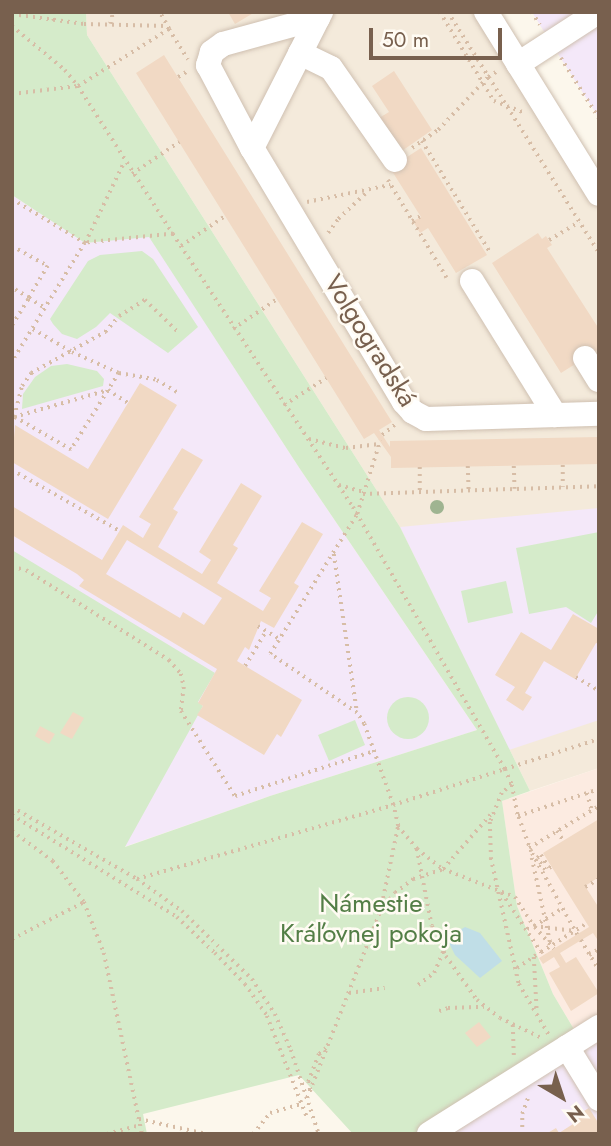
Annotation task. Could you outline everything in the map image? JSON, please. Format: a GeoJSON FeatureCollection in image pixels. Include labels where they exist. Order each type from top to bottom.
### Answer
{"type":"FeatureCollection","features":[{"type":"Feature","properties":{"kind":"street"},"geometry":{"type":"LineString","coordinates":[[486,12],[599,194]]}},
{"type":"Feature","properties":{"kind":"street"},"geometry":{"type":"LineString","coordinates":[[518,64],[598,12]]}},
{"type":"Feature","properties":{"kind":"street","name":"Volgogradská"},"geometry":{"type":"LineString","coordinates":[[252,148],[319,15]]}},
{"type":"Feature","properties":{"kind":"street","name":"Volgogradská"},"geometry":{"type":"LineString","coordinates":[[319,15],[223,44],[212,52],[208,65],[214,81],[252,148],[408,407],[426,419],[599,414]]}},
{"type":"Feature","properties":{"kind":"street"},"geometry":{"type":"LineString","coordinates":[[300,53],[331,68],[395,160]]}},
{"type":"Feature","properties":{"kind":"street"},"geometry":{"type":"LineString","coordinates":[[472,281],[555,415]]}},
{"type":"Feature","properties":{"kind":"street"},"geometry":{"type":"LineString","coordinates":[[585,358],[599,380]]}},
{"type":"Feature","properties":{"kind":"street"},"geometry":{"type":"LineString","coordinates":[[429,1134],[599,1027]]}},
{"type":"Feature","properties":{"kind":"street"},"geometry":{"type":"LineString","coordinates":[[562,1050],[599,1099]]}},
{"type":"Feature","properties":{"kind":"path"},"geometry":{"type":"LineString","coordinates":[[51,12],[54,20]]}},
{"type":"Feature","properties":{"kind":"path"},"geometry":{"type":"LineString","coordinates":[[110,25],[113,12]]}},
{"type":"Feature","properties":{"kind":"path"},"geometry":{"type":"LineString","coordinates":[[12,94],[78,86],[169,29],[159,12]]}},
{"type":"Feature","properties":{"kind":"path"},"geometry":{"type":"LineString","coordinates":[[440,12],[494,101],[509,109],[552,119]]}},
{"type":"Feature","properties":{"kind":"path"},"geometry":{"type":"LineString","coordinates":[[532,12],[599,118]]}},
{"type":"Feature","properties":{"kind":"path"},"geometry":{"type":"LineString","coordinates":[[451,13],[599,253]]}},
{"type":"Feature","properties":{"kind":"path"},"geometry":{"type":"LineString","coordinates":[[12,14],[110,25],[167,26]]}},
{"type":"Feature","properties":{"kind":"path"},"geometry":{"type":"LineString","coordinates":[[12,26],[65,70],[78,86],[124,162],[357,514],[505,769],[530,850],[553,947]]}},
{"type":"Feature","properties":{"kind":"path"},"geometry":{"type":"LineString","coordinates":[[178,77],[193,68]]}},
{"type":"Feature","properties":{"kind":"path"},"geometry":{"type":"LineString","coordinates":[[447,278],[381,169],[438,130],[488,77]]}},
{"type":"Feature","properties":{"kind":"path"},"geometry":{"type":"LineString","coordinates":[[422,141],[490,252]]}},
{"type":"Feature","properties":{"kind":"path"},"geometry":{"type":"LineString","coordinates":[[132,174],[179,142]]}},
{"type":"Feature","properties":{"kind":"path"},"geometry":{"type":"LineString","coordinates":[[12,362],[85,243],[124,162]]}},
{"type":"Feature","properties":{"kind":"path"},"geometry":{"type":"LineString","coordinates":[[287,206],[390,185]]}},
{"type":"Feature","properties":{"kind":"path"},"geometry":{"type":"LineString","coordinates":[[327,234],[338,219],[369,189]]}},
{"type":"Feature","properties":{"kind":"path"},"geometry":{"type":"LineString","coordinates":[[12,199],[85,243],[173,234]]}},
{"type":"Feature","properties":{"kind":"path"},"geometry":{"type":"LineString","coordinates":[[181,247],[225,216]]}},
{"type":"Feature","properties":{"kind":"path"},"geometry":{"type":"LineString","coordinates":[[412,221],[421,216]]}},
{"type":"Feature","properties":{"kind":"path"},"geometry":{"type":"LineString","coordinates":[[549,240],[579,222]]}},
{"type":"Feature","properties":{"kind":"path"},"geometry":{"type":"LineString","coordinates":[[12,246],[48,266],[12,325]]}},
{"type":"Feature","properties":{"kind":"path"},"geometry":{"type":"LineString","coordinates":[[12,288],[45,308]]}},
{"type":"Feature","properties":{"kind":"path"},"geometry":{"type":"LineString","coordinates":[[14,417],[22,386],[31,373],[105,332],[119,316],[145,299],[179,333]]}},
{"type":"Feature","properties":{"kind":"path"},"geometry":{"type":"LineString","coordinates":[[233,329],[277,299]]}},
{"type":"Feature","properties":{"kind":"path"},"geometry":{"type":"LineString","coordinates":[[33,328],[72,352],[119,373],[157,380],[180,394]]}},
{"type":"Feature","properties":{"kind":"path"},"geometry":{"type":"LineString","coordinates":[[14,417],[71,450],[119,373]]}},
{"type":"Feature","properties":{"kind":"path"},"geometry":{"type":"LineString","coordinates":[[284,405],[326,378]]}},
{"type":"Feature","properties":{"kind":"path"},"geometry":{"type":"LineString","coordinates":[[14,417],[108,390],[128,403]]}},
{"type":"Feature","properties":{"kind":"path"},"geometry":{"type":"LineString","coordinates":[[382,435],[401,420]]}},
{"type":"Feature","properties":{"kind":"path"},"geometry":{"type":"LineString","coordinates":[[307,438],[346,448],[379,443],[357,514],[270,654],[357,713]]}},
{"type":"Feature","properties":{"kind":"path"},"geometry":{"type":"LineString","coordinates":[[563,465],[564,487]]}},
{"type":"Feature","properties":{"kind":"path"},"geometry":{"type":"LineString","coordinates":[[468,466],[469,491]]}},
{"type":"Feature","properties":{"kind":"path"},"geometry":{"type":"LineString","coordinates":[[514,466],[515,489]]}},
{"type":"Feature","properties":{"kind":"path"},"geometry":{"type":"LineString","coordinates":[[419,467],[420,492]]}},
{"type":"Feature","properties":{"kind":"path"},"geometry":{"type":"LineString","coordinates":[[12,470],[75,503],[120,531]]}},
{"type":"Feature","properties":{"kind":"path"},"geometry":{"type":"LineString","coordinates":[[338,485],[363,493],[599,486]]}},
{"type":"Feature","properties":{"kind":"path"},"geometry":{"type":"LineString","coordinates":[[334,551],[357,713],[374,751],[398,826],[417,849],[443,869],[515,897],[534,926],[553,947]]}},
{"type":"Feature","properties":{"kind":"path"},"geometry":{"type":"LineString","coordinates":[[12,567],[26,570],[169,660],[181,674],[184,687],[181,711],[235,796],[374,751]]}},
{"type":"Feature","properties":{"kind":"path"},"geometry":{"type":"LineString","coordinates":[[258,626],[280,639]]}},
{"type":"Feature","properties":{"kind":"path"},"geometry":{"type":"LineString","coordinates":[[245,666],[266,631]]}},
{"type":"Feature","properties":{"kind":"path"},"geometry":{"type":"LineString","coordinates":[[576,677],[599,691]]}},
{"type":"Feature","properties":{"kind":"path"},"geometry":{"type":"LineString","coordinates":[[137,879],[393,806],[599,739]]}},
{"type":"Feature","properties":{"kind":"path"},"geometry":{"type":"LineString","coordinates":[[417,849],[425,876],[425,894],[432,926],[464,982],[485,1006],[500,1018],[553,1043],[519,984],[491,858],[490,822],[502,793],[512,785]]}},
{"type":"Feature","properties":{"kind":"path"},"geometry":{"type":"LineString","coordinates":[[518,816],[599,789]]}},
{"type":"Feature","properties":{"kind":"path"},"geometry":{"type":"LineString","coordinates":[[587,793],[592,810]]}},
{"type":"Feature","properties":{"kind":"path"},"geometry":{"type":"LineString","coordinates":[[530,850],[599,806]]}},
{"type":"Feature","properties":{"kind":"path"},"geometry":{"type":"LineString","coordinates":[[12,807],[137,879],[182,912],[252,979],[275,1014],[319,1134]]}},
{"type":"Feature","properties":{"kind":"path"},"geometry":{"type":"LineString","coordinates":[[380,912],[395,893],[443,869],[494,811]]}},
{"type":"Feature","properties":{"kind":"path"},"geometry":{"type":"LineString","coordinates":[[12,815],[165,910],[215,953],[245,984],[267,1016],[307,1117]]}},
{"type":"Feature","properties":{"kind":"path"},"geometry":{"type":"LineString","coordinates":[[307,1098],[380,912],[398,826]]}},
{"type":"Feature","properties":{"kind":"path"},"geometry":{"type":"LineString","coordinates":[[12,831],[53,861],[84,902],[104,953],[142,1134]]}},
{"type":"Feature","properties":{"kind":"path"},"geometry":{"type":"LineString","coordinates":[[557,831],[564,840]]}},
{"type":"Feature","properties":{"kind":"path"},"geometry":{"type":"LineString","coordinates":[[530,850],[576,933]]}},
{"type":"Feature","properties":{"kind":"path"},"geometry":{"type":"LineString","coordinates":[[545,870],[537,858],[541,855],[549,868],[552,866]]}},
{"type":"Feature","properties":{"kind":"path"},"geometry":{"type":"LineString","coordinates":[[586,887],[599,879]]}},
{"type":"Feature","properties":{"kind":"path"},"geometry":{"type":"LineString","coordinates":[[500,891],[541,952]]}},
{"type":"Feature","properties":{"kind":"path"},"geometry":{"type":"LineString","coordinates":[[12,939],[84,902]]}},
{"type":"Feature","properties":{"kind":"path"},"geometry":{"type":"LineString","coordinates":[[527,929],[562,908]]}},
{"type":"Feature","properties":{"kind":"path"},"geometry":{"type":"LineString","coordinates":[[516,968],[576,933],[587,923]]}},
{"type":"Feature","properties":{"kind":"path"},"geometry":{"type":"LineString","coordinates":[[534,926],[576,933]]}},
{"type":"Feature","properties":{"kind":"path"},"geometry":{"type":"LineString","coordinates":[[581,940],[599,970]]}},
{"type":"Feature","properties":{"kind":"path"},"geometry":{"type":"LineString","coordinates":[[589,955],[599,949]]}},
{"type":"Feature","properties":{"kind":"path"},"geometry":{"type":"LineString","coordinates":[[418,985],[433,973],[444,950]]}},
{"type":"Feature","properties":{"kind":"path"},"geometry":{"type":"LineString","coordinates":[[534,957],[537,1015]]}},
{"type":"Feature","properties":{"kind":"path"},"geometry":{"type":"LineString","coordinates":[[348,993],[385,988]]}},
{"type":"Feature","properties":{"kind":"path"},"geometry":{"type":"LineString","coordinates":[[439,1012],[448,1008],[485,1006]]}},
{"type":"Feature","properties":{"kind":"path"},"geometry":{"type":"LineString","coordinates":[[253,1134],[270,1113],[302,1104]]}},
{"type":"Feature","properties":{"kind":"path"},"geometry":{"type":"LineString","coordinates":[[107,1134],[140,1122],[206,1134]]}},
{"type":"Feature","properties":{"kind":"shaded area"},"geometry":{"type":"Polygon","coordinates":[[[86,12],[490,12],[599,188],[599,768],[530,791],[400,527],[87,35],[86,12]]]}},
{"type":"Feature","properties":{"kind":"shaded area"},"geometry":{"type":"Polygon","coordinates":[[[532,12],[599,12],[599,118],[551,43],[532,12]]]}},
{"type":"Feature","properties":{"kind":"shaded area"},"geometry":{"type":"Polygon","coordinates":[[[12,195],[85,243],[149,236],[300,469],[477,730],[270,796],[124,847],[12,778],[12,195]]]}},
{"type":"Feature","properties":{"kind":"shaded area"},"geometry":{"type":"Polygon","coordinates":[[[599,508],[599,720],[509,750],[400,527],[599,508]]]}},
{"type":"Feature","properties":{"kind":"shaded area"},"geometry":{"type":"Polygon","coordinates":[[[599,768],[599,1023],[578,1036],[553,994],[517,906],[502,801],[599,768]]]}},
{"type":"Feature","properties":{"kind":"shaded area"},"geometry":{"type":"Polygon","coordinates":[[[599,1023],[599,1134],[426,1134],[599,1023]]]}},
{"type":"Feature","properties":{"kind":"green space","name":"Námestie Kráľovnej pokoja"},"geometry":{"type":"Polygon","coordinates":[[[12,12],[86,12],[87,35],[400,527],[530,791],[502,801],[517,906],[553,994],[578,1036],[425,1134],[353,1134],[299,1075],[143,1114],[147,1134],[12,1134],[12,550],[215,673],[198,702],[203,706],[125,847],[270,796],[477,730],[300,469],[149,237],[85,243],[12,195],[12,12]]]}},
{"type":"Feature","properties":{"kind":"green space"},"geometry":{"type":"Polygon","coordinates":[[[142,251],[153,259],[198,327],[168,353],[110,313],[96,327],[77,339],[62,334],[50,319],[88,261],[100,255],[142,251]]]}},
{"type":"Feature","properties":{"kind":"green space"},"geometry":{"type":"Polygon","coordinates":[[[67,364],[97,371],[104,379],[103,386],[22,409],[23,394],[35,377],[51,366],[67,364]]]}},
{"type":"Feature","properties":{"kind":"green space"},"geometry":{"type":"Polygon","coordinates":[[[599,532],[599,610],[591,623],[566,607],[529,614],[516,548],[599,532]]]}},
{"type":"Feature","properties":{"kind":"green space"},"geometry":{"type":"Polygon","coordinates":[[[506,581],[513,613],[468,623],[461,591],[506,581]]]}},
{"type":"Feature","properties":{"kind":"green space"},"geometry":{"type":"Polygon","coordinates":[[[408,697],[423,703],[429,718],[423,733],[408,739],[393,733],[387,718],[393,703],[408,697]]]}},
{"type":"Feature","properties":{"kind":"green space"},"geometry":{"type":"Polygon","coordinates":[[[355,720],[365,745],[329,761],[318,735],[355,720]]]}},
{"type":"Feature","properties":{"kind":"water"},"geometry":{"type":"Polygon","coordinates":[[[465,927],[480,933],[502,961],[480,978],[455,955],[449,943],[455,933],[465,927]]]}},
{"type":"Feature","properties":{"kind":"building"},"geometry":{"type":"Polygon","coordinates":[[[228,12],[255,12],[235,24],[228,12]]]}},
{"type":"Feature","properties":{"kind":"building"},"geometry":{"type":"Polygon","coordinates":[[[164,55],[392,422],[379,430],[390,447],[390,441],[599,437],[599,464],[391,468],[391,457],[374,433],[364,439],[136,73],[164,55]]]}},
{"type":"Feature","properties":{"kind":"building"},"geometry":{"type":"Polygon","coordinates":[[[394,71],[432,130],[396,155],[374,121],[389,112],[372,86],[394,71]]]}},
{"type":"Feature","properties":{"kind":"building"},"geometry":{"type":"Polygon","coordinates":[[[421,148],[487,255],[456,273],[428,228],[420,233],[413,221],[421,217],[390,168],[421,148]]]}},
{"type":"Feature","properties":{"kind":"building"},"geometry":{"type":"Polygon","coordinates":[[[538,233],[542,239],[546,236],[552,245],[547,248],[599,329],[599,349],[561,373],[492,263],[538,233]]]}},
{"type":"Feature","properties":{"kind":"building"},"geometry":{"type":"Polygon","coordinates":[[[140,383],[177,405],[108,519],[12,462],[15,425],[88,469],[140,383]]]}},
{"type":"Feature","properties":{"kind":"building"},"geometry":{"type":"Polygon","coordinates":[[[182,448],[203,460],[173,509],[178,512],[158,547],[202,574],[211,560],[199,552],[241,483],[262,496],[233,545],[238,548],[217,583],[263,611],[271,598],[259,591],[302,522],[323,534],[294,583],[299,586],[274,628],[261,621],[249,650],[245,647],[237,661],[302,700],[281,737],[277,734],[264,755],[197,715],[203,706],[198,703],[217,669],[79,586],[84,580],[77,574],[12,535],[12,506],[102,560],[123,525],[143,538],[151,524],[139,517],[182,448]],[[127,540],[106,574],[180,618],[183,612],[204,625],[222,598],[127,540]]]}},
{"type":"Feature","properties":{"kind":"building"},"geometry":{"type":"Polygon","coordinates":[[[573,614],[599,629],[599,644],[596,643],[575,679],[544,661],[525,693],[532,697],[523,711],[506,700],[515,687],[495,675],[521,632],[551,650],[573,614]]]}},
{"type":"Feature","properties":{"kind":"building"},"geometry":{"type":"Polygon","coordinates":[[[73,712],[84,718],[72,739],[60,733],[73,712]]]}},
{"type":"Feature","properties":{"kind":"building"},"geometry":{"type":"Polygon","coordinates":[[[40,726],[55,734],[49,744],[35,736],[40,726]]]}},
{"type":"Feature","properties":{"kind":"building"},"geometry":{"type":"Polygon","coordinates":[[[599,819],[599,877],[585,886],[599,908],[599,942],[593,933],[560,953],[566,963],[576,957],[599,993],[571,1011],[549,973],[560,967],[554,957],[543,964],[539,958],[589,927],[543,853],[599,819]]]}},
{"type":"Feature","properties":{"kind":"building"},"geometry":{"type":"Polygon","coordinates":[[[479,1022],[491,1037],[477,1047],[465,1033],[479,1022]]]}},
{"type":"Feature","properties":{"kind":"building"},"geometry":{"type":"Polygon","coordinates":[[[589,1108],[599,1124],[599,1134],[546,1134],[556,1128],[559,1133],[573,1124],[570,1119],[589,1108]]]}}]}
